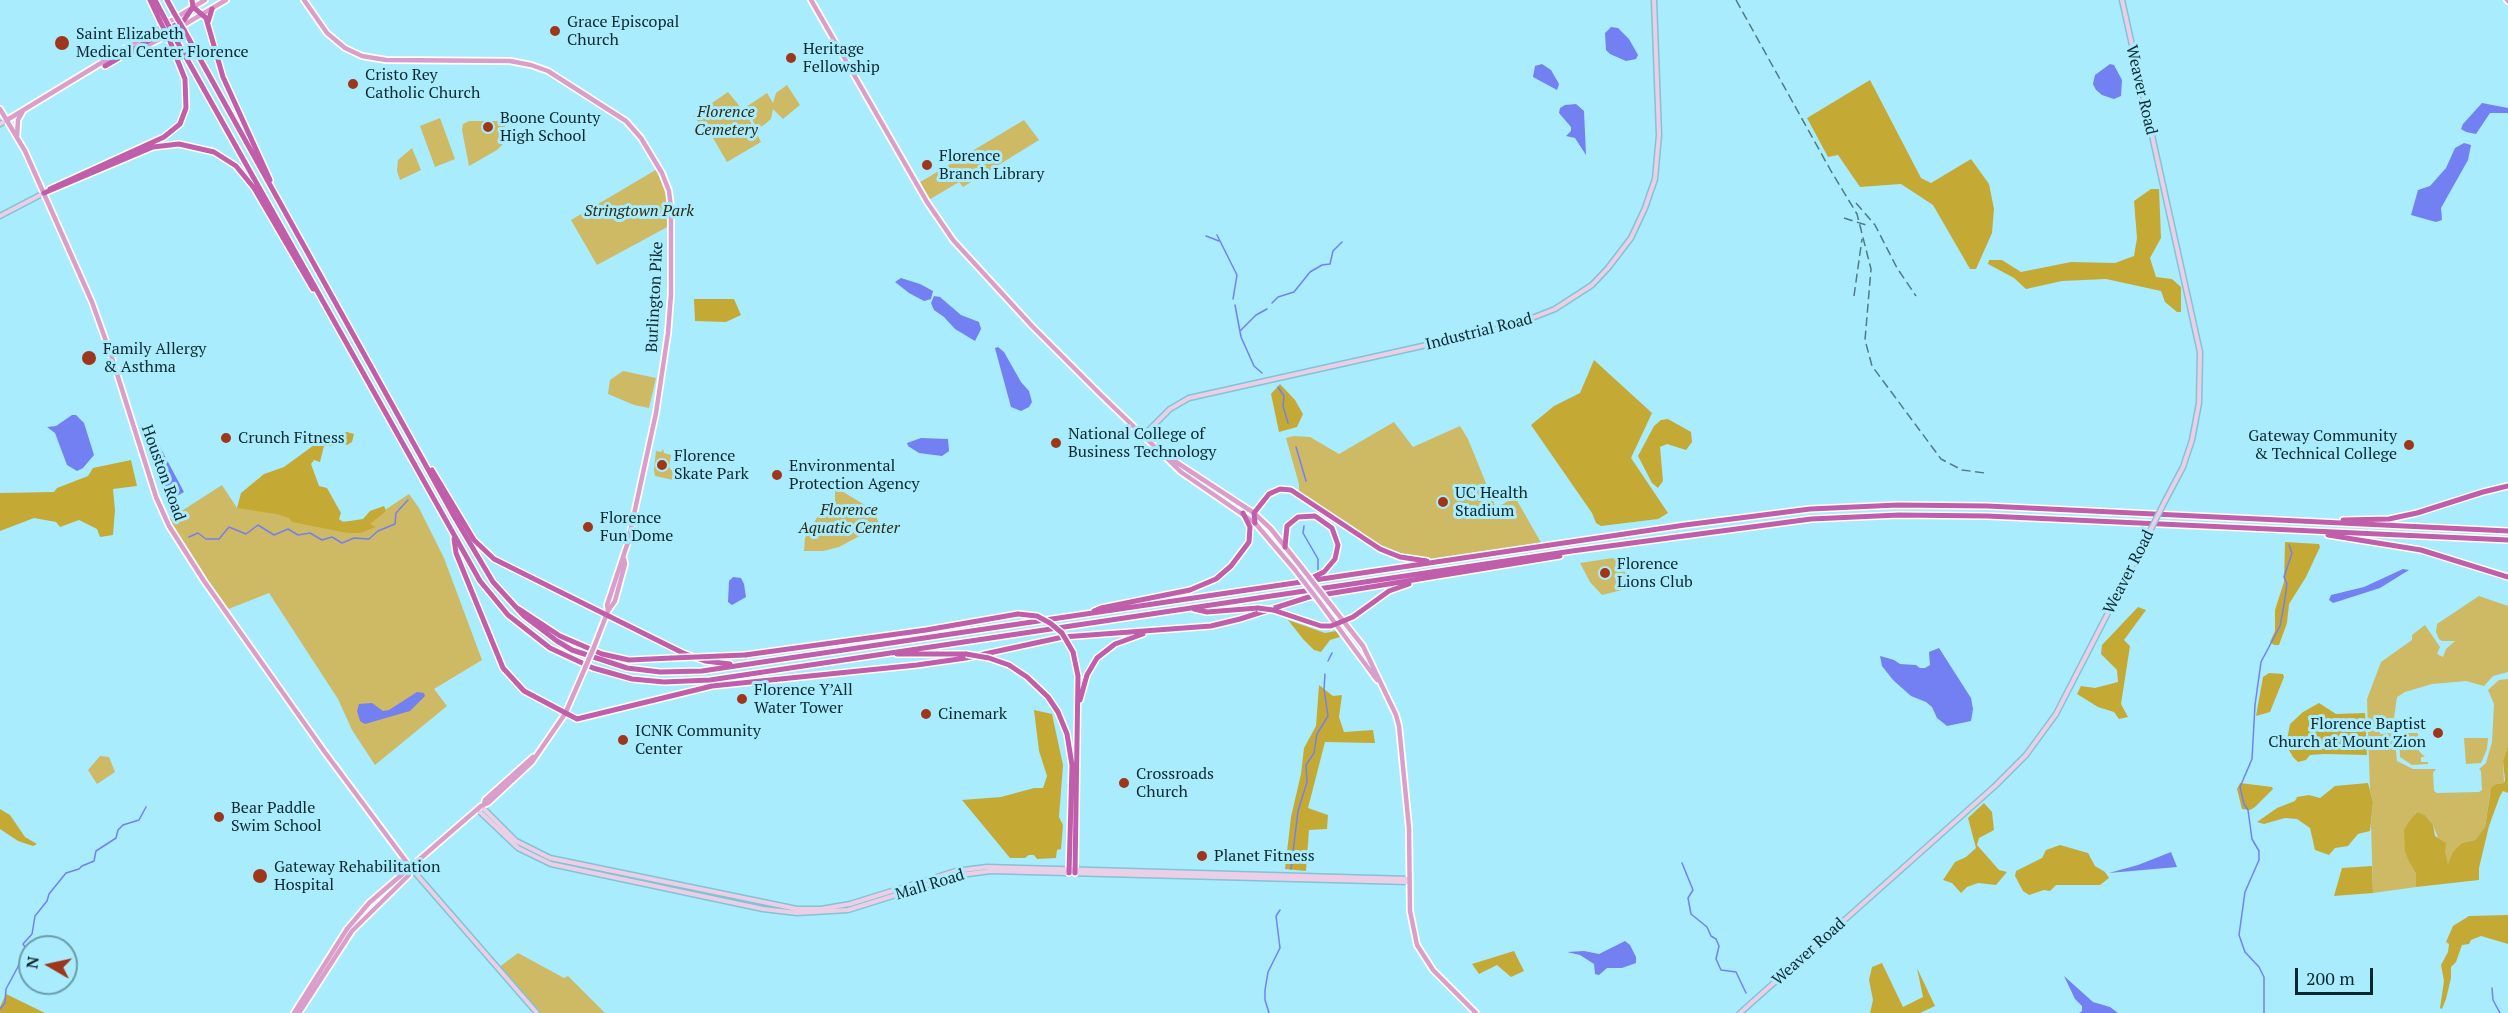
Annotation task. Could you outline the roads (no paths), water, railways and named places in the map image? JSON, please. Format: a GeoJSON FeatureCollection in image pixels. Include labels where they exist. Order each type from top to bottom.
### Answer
{"type":"FeatureCollection","features":[{"type":"Feature","properties":{"kind":"highway"},"geometry":{"type":"LineString","coordinates":[[150,0],[163,20]]}},
{"type":"Feature","properties":{"kind":"highway"},"geometry":{"type":"LineString","coordinates":[[155,0],[171,37],[486,590],[518,624],[540,642],[562,655],[610,674],[643,681],[692,682],[1760,524],[1869,516],[1975,516],[2508,540]]}},
{"type":"Feature","properties":{"kind":"highway"},"geometry":{"type":"LineString","coordinates":[[167,0],[421,459],[487,573],[529,622],[564,645],[615,666],[677,673],[737,666],[1759,514],[1859,506],[1975,506],[2508,531]]}},
{"type":"Feature","properties":{"kind":"highway"},"geometry":{"type":"LineString","coordinates":[[105,66],[184,20],[193,8],[192,0]]}},
{"type":"Feature","properties":{"kind":"highway"},"geometry":{"type":"LineString","coordinates":[[193,8],[203,14],[208,24],[223,77],[267,172],[274,193]]}},
{"type":"Feature","properties":{"kind":"highway"},"geometry":{"type":"LineString","coordinates":[[208,24],[212,9]]}},
{"type":"Feature","properties":{"kind":"highway"},"geometry":{"type":"LineString","coordinates":[[44,193],[164,136],[180,123],[186,108],[185,79],[171,37]]}},
{"type":"Feature","properties":{"kind":"highway"},"geometry":{"type":"LineString","coordinates":[[44,193],[153,147],[179,144],[214,152],[236,166],[254,188],[311,287],[323,301]]}},
{"type":"Feature","properties":{"kind":"highway"},"geometry":{"type":"LineString","coordinates":[[421,459],[431,468],[471,536],[483,550],[499,561],[696,658],[737,666]]}},
{"type":"Feature","properties":{"kind":"highway"},"geometry":{"type":"LineString","coordinates":[[2288,520],[2389,519],[2508,486]]}},
{"type":"Feature","properties":{"kind":"highway"},"geometry":{"type":"LineString","coordinates":[[1255,523],[1254,513],[1269,494],[1280,489],[1291,490],[1385,551],[1410,559],[1440,561]]}},
{"type":"Feature","properties":{"kind":"highway"},"geometry":{"type":"LineString","coordinates":[[1089,614],[1101,608],[1195,589],[1216,579],[1232,566],[1249,542],[1250,527],[1243,513]]}},
{"type":"Feature","properties":{"kind":"highway"},"geometry":{"type":"LineString","coordinates":[[1285,547],[1287,526],[1298,517],[1315,516],[1324,520],[1334,531],[1338,545],[1334,561],[1324,572],[1304,581]]}},
{"type":"Feature","properties":{"kind":"highway"},"geometry":{"type":"LineString","coordinates":[[2321,532],[2334,537],[2381,542],[2421,550],[2508,577]]}},
{"type":"Feature","properties":{"kind":"highway"},"geometry":{"type":"LineString","coordinates":[[453,534],[456,553],[503,668],[524,691],[577,719],[701,687],[917,665],[1064,637],[1224,624],[1308,597],[1554,558],[1572,551]]}},
{"type":"Feature","properties":{"kind":"highway"},"geometry":{"type":"LineString","coordinates":[[1190,608],[1207,612],[1258,608],[1273,610],[1321,626],[1338,625],[1389,591],[1437,577]]}},
{"type":"Feature","properties":{"kind":"highway"},"geometry":{"type":"LineString","coordinates":[[513,606],[560,636],[602,654],[629,660],[745,655],[926,630],[1018,614],[1037,616],[1062,633],[1073,652],[1077,671],[1072,870]]}},
{"type":"Feature","properties":{"kind":"highway"},"geometry":{"type":"LineString","coordinates":[[1077,710],[1091,667],[1108,648],[1137,635],[1184,628]]}},
{"type":"Feature","properties":{"kind":"highway"},"geometry":{"type":"LineString","coordinates":[[890,652],[908,655],[966,654],[989,658],[1009,665],[1027,677],[1048,697],[1058,712],[1067,735],[1072,765],[1072,870]]}},
{"type":"Feature","properties":{"kind":"main road"},"geometry":{"type":"LineString","coordinates":[[95,69],[102,62],[205,0]]}},
{"type":"Feature","properties":{"kind":"main road"},"geometry":{"type":"LineString","coordinates":[[0,124],[95,69],[160,39],[225,0]]}},
{"type":"Feature","properties":{"kind":"main road","name":"Burlington Pike"},"geometry":{"type":"LineString","coordinates":[[294,1013],[346,929],[390,883],[405,870],[410,869],[517,777],[532,762],[565,714],[607,613],[613,607],[618,593],[656,413],[670,312],[670,200],[662,173],[641,138],[626,121],[548,71],[531,64],[510,61],[386,60],[363,56],[345,48],[327,33],[304,0]]}},
{"type":"Feature","properties":{"kind":"main road"},"geometry":{"type":"LineString","coordinates":[[811,0],[927,202],[952,240],[1056,352],[1189,478],[1255,523],[1295,570],[1378,680]]}},
{"type":"Feature","properties":{"kind":"main road","name":"Industrial Road"},"geometry":{"type":"LineString","coordinates":[[1144,435],[1170,409],[1189,398],[1512,326],[1556,309],[1592,285],[1631,238],[1642,217],[1655,179],[1659,135],[1654,0]]}},
{"type":"Feature","properties":{"kind":"main road","name":"Weaver Road"},"geometry":{"type":"LineString","coordinates":[[1740,1013],[1995,786],[2026,755],[2056,714],[2186,458],[2194,430],[2200,393],[2200,351],[2122,0]]}},
{"type":"Feature","properties":{"kind":"main road","name":"Houston Road"},"geometry":{"type":"LineString","coordinates":[[0,109],[17,136],[44,193],[98,318],[153,490],[169,526],[204,580],[324,751],[410,869]]}},
{"type":"Feature","properties":{"kind":"main road"},"geometry":{"type":"LineString","coordinates":[[17,136],[18,120],[23,111]]}},
{"type":"Feature","properties":{"kind":"main road"},"geometry":{"type":"LineString","coordinates":[[0,216],[44,193]]}},
{"type":"Feature","properties":{"kind":"main road"},"geometry":{"type":"LineString","coordinates":[[1167,457],[1254,513],[1285,547],[1363,646],[1396,715],[1401,735],[1409,828],[1410,918],[1418,949],[1433,970],[1476,1013]]}},
{"type":"Feature","properties":{"kind":"main road","name":"Mall Road"},"geometry":{"type":"LineString","coordinates":[[481,806],[516,841],[550,858],[796,909],[821,909],[850,904],[965,869],[987,867],[1409,881]]}},
{"type":"Feature","properties":{"kind":"main road"},"geometry":{"type":"LineString","coordinates":[[410,869],[537,1013]]}},
{"type":"Feature","properties":{"kind":"main road","name":"Burlington Pike"},"geometry":{"type":"LineString","coordinates":[[300,1013],[352,932],[409,874],[410,869]]}},
{"type":"Feature","properties":{"kind":"water"},"geometry":{"type":"Polygon","coordinates":[[[1611,27],[1618,28],[1629,39],[1638,55],[1636,59],[1626,61],[1606,50],[1605,33],[1611,27]]]}},
{"type":"Feature","properties":{"kind":"water"},"geometry":{"type":"Polygon","coordinates":[[[1542,64],[1551,70],[1559,84],[1557,90],[1533,77],[1535,66],[1542,64]]]}},
{"type":"Feature","properties":{"kind":"water"},"geometry":{"type":"Polygon","coordinates":[[[2110,64],[2114,65],[2122,80],[2121,96],[2114,99],[2102,95],[2093,84],[2095,75],[2110,64]]]}},
{"type":"Feature","properties":{"kind":"water"},"geometry":{"type":"Polygon","coordinates":[[[2482,103],[2508,108],[2508,113],[2490,113],[2476,134],[2461,129],[2463,124],[2482,103]]]}},
{"type":"Feature","properties":{"kind":"water"},"geometry":{"type":"Polygon","coordinates":[[[1576,104],[1584,111],[1586,155],[1575,138],[1566,136],[1571,131],[1571,127],[1559,113],[1560,108],[1565,105],[1576,104]]]}},
{"type":"Feature","properties":{"kind":"water"},"geometry":{"type":"Polygon","coordinates":[[[2464,143],[2471,145],[2468,160],[2441,208],[2442,220],[2436,222],[2411,215],[2418,190],[2430,186],[2446,168],[2455,148],[2464,143]]]}},
{"type":"Feature","properties":{"kind":"water"},"geometry":{"type":"Polygon","coordinates":[[[901,278],[933,291],[931,299],[924,301],[909,293],[895,282],[901,278]]]}},
{"type":"Feature","properties":{"kind":"water"},"geometry":{"type":"Polygon","coordinates":[[[934,296],[940,297],[961,315],[979,322],[981,329],[975,341],[955,329],[934,310],[931,303],[934,296]]]}},
{"type":"Feature","properties":{"kind":"water"},"geometry":{"type":"Polygon","coordinates":[[[998,347],[1004,352],[1021,382],[1029,391],[1032,402],[1029,407],[1021,411],[1011,407],[995,348],[998,347]]]}},
{"type":"Feature","properties":{"kind":"water"},"geometry":{"type":"Polygon","coordinates":[[[72,415],[76,415],[84,423],[94,455],[83,468],[77,471],[67,465],[55,433],[47,427],[56,426],[72,415]]]}},
{"type":"Feature","properties":{"kind":"water"},"geometry":{"type":"Polygon","coordinates":[[[921,438],[948,439],[949,451],[942,456],[919,453],[908,446],[907,443],[921,438]]]}},
{"type":"Feature","properties":{"kind":"water"},"geometry":{"type":"Polygon","coordinates":[[[160,447],[184,492],[175,497],[166,492],[160,475],[155,454],[156,449],[160,447]]]}},
{"type":"Feature","properties":{"kind":"water"},"geometry":{"type":"Polygon","coordinates":[[[2403,569],[2409,570],[2380,588],[2333,603],[2329,600],[2331,595],[2364,587],[2403,569]]]}},
{"type":"Feature","properties":{"kind":"water"},"geometry":{"type":"Polygon","coordinates":[[[733,577],[741,578],[746,597],[732,605],[728,602],[729,581],[733,577]]]}},
{"type":"Feature","properties":{"kind":"water"},"geometry":{"type":"Polygon","coordinates":[[[1939,648],[1971,698],[1973,709],[1971,721],[1947,726],[1937,718],[1932,707],[1911,696],[1893,680],[1882,666],[1880,656],[1900,664],[1925,668],[1930,665],[1929,652],[1939,648]]]}},
{"type":"Feature","properties":{"kind":"water"},"geometry":{"type":"Polygon","coordinates":[[[417,692],[424,693],[425,696],[410,711],[365,724],[360,721],[357,711],[359,704],[372,703],[383,711],[389,710],[417,692]]]}},
{"type":"Feature","properties":{"kind":"water"},"geometry":{"type":"Polygon","coordinates":[[[2171,852],[2177,867],[2109,873],[2138,865],[2171,852]]]}},
{"type":"Feature","properties":{"kind":"water"},"geometry":{"type":"Polygon","coordinates":[[[1625,941],[1630,945],[1636,957],[1636,963],[1622,968],[1607,968],[1599,975],[1595,974],[1594,964],[1580,955],[1567,952],[1584,951],[1599,954],[1625,941]]]}},
{"type":"Feature","properties":{"kind":"water"},"geometry":{"type":"Polygon","coordinates":[[[2064,976],[2093,1002],[2110,1007],[2118,1013],[2079,1013],[2082,1011],[2082,1006],[2075,999],[2064,976]]]}},
{"type":"Feature","properties":{"kind":"waterway"},"geometry":{"type":"LineString","coordinates":[[1217,235],[1237,275],[1233,299]]}},
{"type":"Feature","properties":{"kind":"waterway"},"geometry":{"type":"LineString","coordinates":[[1206,236],[1219,241]]}},
{"type":"Feature","properties":{"kind":"waterway"},"geometry":{"type":"LineString","coordinates":[[1272,303],[1278,297],[1294,292],[1310,272],[1322,265],[1330,264],[1333,251],[1342,242]]}},
{"type":"Feature","properties":{"kind":"waterway"},"geometry":{"type":"LineString","coordinates":[[1235,305],[1241,337],[1254,366],[1262,373]]}},
{"type":"Feature","properties":{"kind":"waterway"},"geometry":{"type":"LineString","coordinates":[[1240,331],[1256,315],[1267,309]]}},
{"type":"Feature","properties":{"kind":"waterway"},"geometry":{"type":"LineString","coordinates":[[1278,387],[1284,396],[1283,406],[1288,423]]}},
{"type":"Feature","properties":{"kind":"waterway"},"geometry":{"type":"LineString","coordinates":[[1296,447],[1306,481]]}},
{"type":"Feature","properties":{"kind":"waterway"},"geometry":{"type":"LineString","coordinates":[[189,537],[198,533],[206,539],[219,539],[229,527],[246,534],[258,525],[274,535],[288,529],[298,535],[310,533],[322,540],[332,537],[342,543],[354,538],[369,539],[378,531],[395,524],[396,513],[408,500]]}},
{"type":"Feature","properties":{"kind":"waterway"},"geometry":{"type":"LineString","coordinates":[[1304,526],[1303,533],[1318,559],[1318,570]]}},
{"type":"Feature","properties":{"kind":"waterway"},"geometry":{"type":"LineString","coordinates":[[2264,1013],[2264,977],[2259,967],[2245,952],[2239,935],[2245,892],[2259,860],[2259,851],[2252,839],[2248,810],[2244,804],[2240,787],[2252,759],[2255,705],[2261,662],[2280,626],[2287,584],[2284,577],[2292,553],[2289,545]]}},
{"type":"Feature","properties":{"kind":"waterway"},"geometry":{"type":"LineString","coordinates":[[1328,661],[1332,653]]}},
{"type":"Feature","properties":{"kind":"waterway"},"geometry":{"type":"LineString","coordinates":[[1291,869],[1298,811],[1307,782],[1306,765],[1314,753],[1317,734],[1328,716],[1324,689],[1325,674]]}},
{"type":"Feature","properties":{"kind":"waterway"},"geometry":{"type":"LineString","coordinates":[[0,1009],[5,1003],[6,989],[27,950],[23,944],[32,934],[35,916],[47,901],[49,894],[66,873],[94,861],[96,851],[116,838],[118,830],[123,825],[139,820],[146,807]]}},
{"type":"Feature","properties":{"kind":"waterway"},"geometry":{"type":"LineString","coordinates":[[1682,863],[1693,890],[1688,898],[1691,914],[1707,927],[1711,936],[1716,939],[1719,946],[1716,959],[1721,970],[1736,972],[1746,993]]}},
{"type":"Feature","properties":{"kind":"waterway"},"geometry":{"type":"LineString","coordinates":[[1269,1013],[1265,990],[1268,972],[1280,948],[1276,916],[1280,910]]}},
{"type":"Feature","properties":{"kind":"waterway"},"geometry":{"type":"LineString","coordinates":[[2492,988],[2493,1000],[2500,1013]]}},
{"type":"Feature","properties":{"kind":"railway"},"geometry":{"type":"LineString","coordinates":[[1736,0],[1857,214],[1871,269],[1865,340],[1872,366],[1941,459],[1962,470],[1985,473]]}},
{"type":"Feature","properties":{"kind":"railway"},"geometry":{"type":"LineString","coordinates":[[1856,203],[1875,225],[1897,268],[1916,296]]}},
{"type":"Feature","properties":{"kind":"railway"},"geometry":{"type":"LineString","coordinates":[[1844,218],[1866,225]]}},
{"type":"Feature","properties":{"kind":"railway"},"geometry":{"type":"LineString","coordinates":[[1854,296],[1862,239]]}},
{"type":"Feature","properties":{"kind":"place","name":"Grace Episcopal Church"},"geometry":{"type":"Point","coordinates":[555,31]}},
{"type":"Feature","properties":{"kind":"place","name":"Saint Elizabeth Medical Center Florence"},"geometry":{"type":"Point","coordinates":[62,43]}},
{"type":"Feature","properties":{"kind":"place","name":"Heritage Fellowship"},"geometry":{"type":"Point","coordinates":[791,58]}},
{"type":"Feature","properties":{"kind":"place","name":"Cristo Rey Catholic Church"},"geometry":{"type":"Point","coordinates":[353,84]}},
{"type":"Feature","properties":{"kind":"place","name":"Boone County High School"},"geometry":{"type":"Point","coordinates":[488,127]}},
{"type":"Feature","properties":{"kind":"place","name":"Florence Branch Library"},"geometry":{"type":"Point","coordinates":[927,165]}},
{"type":"Feature","properties":{"kind":"place","name":"Family Allergy & Asthma"},"geometry":{"type":"Point","coordinates":[89,358]}},
{"type":"Feature","properties":{"kind":"place","name":"Crunch Fitness"},"geometry":{"type":"Point","coordinates":[226,438]}},
{"type":"Feature","properties":{"kind":"place","name":"National College of Business Technology"},"geometry":{"type":"Point","coordinates":[1056,443]}},
{"type":"Feature","properties":{"kind":"place","name":"Gateway Community & Technical College"},"geometry":{"type":"Point","coordinates":[2409,445]}},
{"type":"Feature","properties":{"kind":"place","name":"Florence Skate Park"},"geometry":{"type":"Point","coordinates":[662,465]}},
{"type":"Feature","properties":{"kind":"place","name":"Environmental Protection Agency"},"geometry":{"type":"Point","coordinates":[777,475]}},
{"type":"Feature","properties":{"kind":"place","name":"UC Health Stadium"},"geometry":{"type":"Point","coordinates":[1443,502]}},
{"type":"Feature","properties":{"kind":"place","name":"Florence Fun Dome"},"geometry":{"type":"Point","coordinates":[588,527]}},
{"type":"Feature","properties":{"kind":"place","name":"Florence Lions Club"},"geometry":{"type":"Point","coordinates":[1605,573]}},
{"type":"Feature","properties":{"kind":"place","name":"Florence Y’All Water Tower"},"geometry":{"type":"Point","coordinates":[742,699]}},
{"type":"Feature","properties":{"kind":"place","name":"Cinemark"},"geometry":{"type":"Point","coordinates":[926,714]}},
{"type":"Feature","properties":{"kind":"place","name":"Florence Baptist Church at Mount Zion"},"geometry":{"type":"Point","coordinates":[2438,733]}},
{"type":"Feature","properties":{"kind":"place","name":"ICNK Community Center"},"geometry":{"type":"Point","coordinates":[623,740]}},
{"type":"Feature","properties":{"kind":"place","name":"Crossroads Church"},"geometry":{"type":"Point","coordinates":[1124,783]}},
{"type":"Feature","properties":{"kind":"place","name":"Bear Paddle Swim School"},"geometry":{"type":"Point","coordinates":[219,817]}},
{"type":"Feature","properties":{"kind":"place","name":"Planet Fitness"},"geometry":{"type":"Point","coordinates":[1202,856]}},
{"type":"Feature","properties":{"kind":"place","name":"Gateway Rehabilitation Hospital"},"geometry":{"type":"Point","coordinates":[260,876]}},
{"type":"Feature","properties":{"kind":"park label","name":"Florence Cemetery"},"geometry":{"type":"Point","coordinates":[726,121]}},
{"type":"Feature","properties":{"kind":"park label","name":"Stringtown Park"},"geometry":{"type":"Point","coordinates":[639,211]}},
{"type":"Feature","properties":{"kind":"park label","name":"Florence Aquatic Center"},"geometry":{"type":"Point","coordinates":[849,519]}}]}
